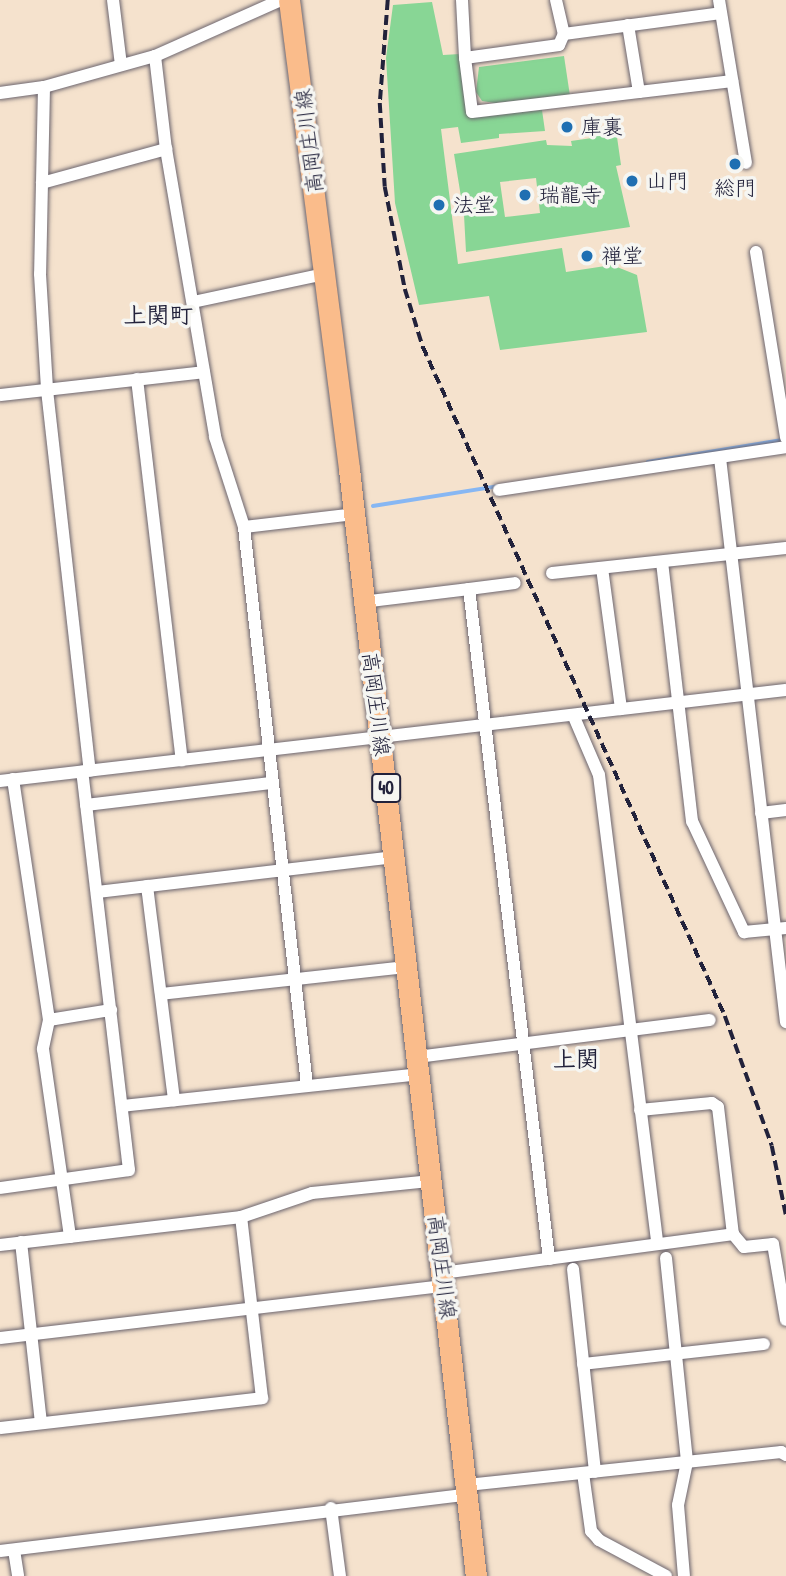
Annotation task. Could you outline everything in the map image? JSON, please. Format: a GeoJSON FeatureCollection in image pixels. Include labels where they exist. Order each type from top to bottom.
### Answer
{"type":"FeatureCollection","features":[{"type":"Feature","properties":{"kind":"main road","name":"高岡庄川線"},"geometry":{"type":"LineString","coordinates":[[289,0],[326,274],[476,1576]]}},
{"type":"Feature","properties":{"kind":"street"},"geometry":{"type":"LineString","coordinates":[[113,0],[121,65]]}},
{"type":"Feature","properties":{"kind":"street"},"geometry":{"type":"LineString","coordinates":[[0,93],[44,87],[155,57],[281,0]]}},
{"type":"Feature","properties":{"kind":"street"},"geometry":{"type":"LineString","coordinates":[[462,0],[465,58],[472,111],[732,81]]}},
{"type":"Feature","properties":{"kind":"street"},"geometry":{"type":"LineString","coordinates":[[465,58],[559,45],[564,34],[556,0]]}},
{"type":"Feature","properties":{"kind":"street"},"geometry":{"type":"LineString","coordinates":[[564,34],[720,7],[746,163]]}},
{"type":"Feature","properties":{"kind":"street"},"geometry":{"type":"LineString","coordinates":[[628,25],[639,92]]}},
{"type":"Feature","properties":{"kind":"street"},"geometry":{"type":"LineString","coordinates":[[155,57],[166,149],[215,437],[244,527],[266,751],[283,869],[306,1085]]}},
{"type":"Feature","properties":{"kind":"street"},"geometry":{"type":"LineString","coordinates":[[0,1188],[62,1177],[129,1170],[86,805],[86,771],[47,390],[40,274],[44,87]]}},
{"type":"Feature","properties":{"kind":"street"},"geometry":{"type":"LineString","coordinates":[[42,183],[166,149]]}},
{"type":"Feature","properties":{"kind":"street"},"geometry":{"type":"LineString","coordinates":[[756,252],[786,438]]}},
{"type":"Feature","properties":{"kind":"street"},"geometry":{"type":"LineString","coordinates":[[193,302],[326,274]]}},
{"type":"Feature","properties":{"kind":"street"},"geometry":{"type":"LineString","coordinates":[[0,395],[204,372]]}},
{"type":"Feature","properties":{"kind":"street"},"geometry":{"type":"LineString","coordinates":[[137,379],[182,760]]}},
{"type":"Feature","properties":{"kind":"street"},"geometry":{"type":"LineString","coordinates":[[499,490],[786,447]]}},
{"type":"Feature","properties":{"kind":"street"},"geometry":{"type":"LineString","coordinates":[[720,458],[761,813],[780,928],[786,1022]]}},
{"type":"Feature","properties":{"kind":"street"},"geometry":{"type":"LineString","coordinates":[[244,527],[354,514]]}},
{"type":"Feature","properties":{"kind":"street"},"geometry":{"type":"LineString","coordinates":[[552,573],[786,548]]}},
{"type":"Feature","properties":{"kind":"street"},"geometry":{"type":"LineString","coordinates":[[662,562],[692,821],[744,932],[780,928]]}},
{"type":"Feature","properties":{"kind":"street"},"geometry":{"type":"LineString","coordinates":[[602,568],[621,709]]}},
{"type":"Feature","properties":{"kind":"street"},"geometry":{"type":"LineString","coordinates":[[362,602],[515,583]]}},
{"type":"Feature","properties":{"kind":"street"},"geometry":{"type":"LineString","coordinates":[[469,589],[526,1046],[548,1259]]}},
{"type":"Feature","properties":{"kind":"street"},"geometry":{"type":"LineString","coordinates":[[70,1237],[43,1049],[49,1020],[6,780],[488,727],[786,690]]}},
{"type":"Feature","properties":{"kind":"street"},"geometry":{"type":"LineString","coordinates":[[574,717],[599,775],[657,1243]]}},
{"type":"Feature","properties":{"kind":"street"},"geometry":{"type":"LineString","coordinates":[[86,805],[271,783]]}},
{"type":"Feature","properties":{"kind":"street"},"geometry":{"type":"LineString","coordinates":[[761,813],[786,810]]}},
{"type":"Feature","properties":{"kind":"street"},"geometry":{"type":"LineString","coordinates":[[97,892],[393,857]]}},
{"type":"Feature","properties":{"kind":"street"},"geometry":{"type":"LineString","coordinates":[[147,886],[174,1100]]}},
{"type":"Feature","properties":{"kind":"street"},"geometry":{"type":"LineString","coordinates":[[161,994],[405,967]]}},
{"type":"Feature","properties":{"kind":"street"},"geometry":{"type":"LineString","coordinates":[[49,1020],[111,1010]]}},
{"type":"Feature","properties":{"kind":"street"},"geometry":{"type":"LineString","coordinates":[[122,1106],[306,1085],[526,1046],[710,1020]]}},
{"type":"Feature","properties":{"kind":"street"},"geometry":{"type":"LineString","coordinates":[[640,1110],[712,1103],[718,1107],[733,1234],[744,1247],[773,1244],[786,1320]]}},
{"type":"Feature","properties":{"kind":"street"},"geometry":{"type":"LineString","coordinates":[[0,1245],[241,1217],[312,1193],[431,1181]]}},
{"type":"Feature","properties":{"kind":"street"},"geometry":{"type":"LineString","coordinates":[[0,1428],[262,1398],[241,1217]]}},
{"type":"Feature","properties":{"kind":"street"},"geometry":{"type":"LineString","coordinates":[[0,1338],[251,1308],[443,1280],[548,1259],[733,1234]]}},
{"type":"Feature","properties":{"kind":"street"},"geometry":{"type":"LineString","coordinates":[[21,1242],[41,1423]]}},
{"type":"Feature","properties":{"kind":"street"},"geometry":{"type":"LineString","coordinates":[[666,1258],[687,1462],[678,1505],[684,1576]]}},
{"type":"Feature","properties":{"kind":"street"},"geometry":{"type":"LineString","coordinates":[[573,1269],[583,1364],[590,1531],[599,1540],[666,1576]]}},
{"type":"Feature","properties":{"kind":"street"},"geometry":{"type":"LineString","coordinates":[[583,1364],[764,1345]]}},
{"type":"Feature","properties":{"kind":"street"},"geometry":{"type":"LineString","coordinates":[[0,1551],[589,1473],[786,1455]]}},
{"type":"Feature","properties":{"kind":"street"},"geometry":{"type":"LineString","coordinates":[[331,1508],[340,1576]]}},
{"type":"Feature","properties":{"kind":"street"},"geometry":{"type":"LineString","coordinates":[[14,1550],[18,1576]]}},
{"type":"Feature","properties":{"kind":"green space"},"geometry":{"type":"Polygon","coordinates":[[[432,2],[443,55],[460,54],[468,116],[542,110],[545,131],[499,134],[499,138],[461,143],[458,127],[441,129],[458,264],[562,248],[566,272],[612,265],[637,275],[647,332],[500,350],[489,296],[419,305],[395,203],[386,58],[393,5],[432,2]]]}},
{"type":"Feature","properties":{"kind":"green space"},"geometry":{"type":"Polygon","coordinates":[[[564,56],[570,96],[495,103],[482,101],[476,92],[479,67],[564,56]]]}},
{"type":"Feature","properties":{"kind":"green space"},"geometry":{"type":"Polygon","coordinates":[[[616,130],[621,165],[616,166],[630,227],[466,252],[464,215],[470,213],[467,196],[461,197],[454,154],[546,140],[547,145],[572,146],[571,141],[592,138],[591,134],[616,130]],[[536,178],[500,182],[505,217],[540,213],[536,178]]]}},
{"type":"Feature","properties":{"kind":"waterway"},"geometry":{"type":"LineString","coordinates":[[648,462],[782,440]]}},
{"type":"Feature","properties":{"kind":"waterway"},"geometry":{"type":"LineString","coordinates":[[373,506],[499,486]]}},
{"type":"Feature","properties":{"kind":"railway"},"geometry":{"type":"LineString","coordinates":[[388,0],[380,103],[385,187],[405,289],[423,347],[725,1016],[772,1146],[786,1215]]}},
{"type":"Feature","properties":{"kind":"place","name":"庫裏"},"geometry":{"type":"Point","coordinates":[567,127]}},
{"type":"Feature","properties":{"kind":"place","name":"総門"},"geometry":{"type":"Point","coordinates":[735,164]}},
{"type":"Feature","properties":{"kind":"place","name":"山門"},"geometry":{"type":"Point","coordinates":[632,181]}},
{"type":"Feature","properties":{"kind":"place","name":"瑞龍寺"},"geometry":{"type":"Point","coordinates":[525,195]}},
{"type":"Feature","properties":{"kind":"place","name":"法堂"},"geometry":{"type":"Point","coordinates":[439,205]}},
{"type":"Feature","properties":{"kind":"place","name":"禅堂"},"geometry":{"type":"Point","coordinates":[587,256]}},
{"type":"Feature","properties":{"kind":"district","name":"上関町"},"geometry":{"type":"Point","coordinates":[158,315]}},
{"type":"Feature","properties":{"kind":"district","name":"上関"},"geometry":{"type":"Point","coordinates":[576,1059]}}]}
